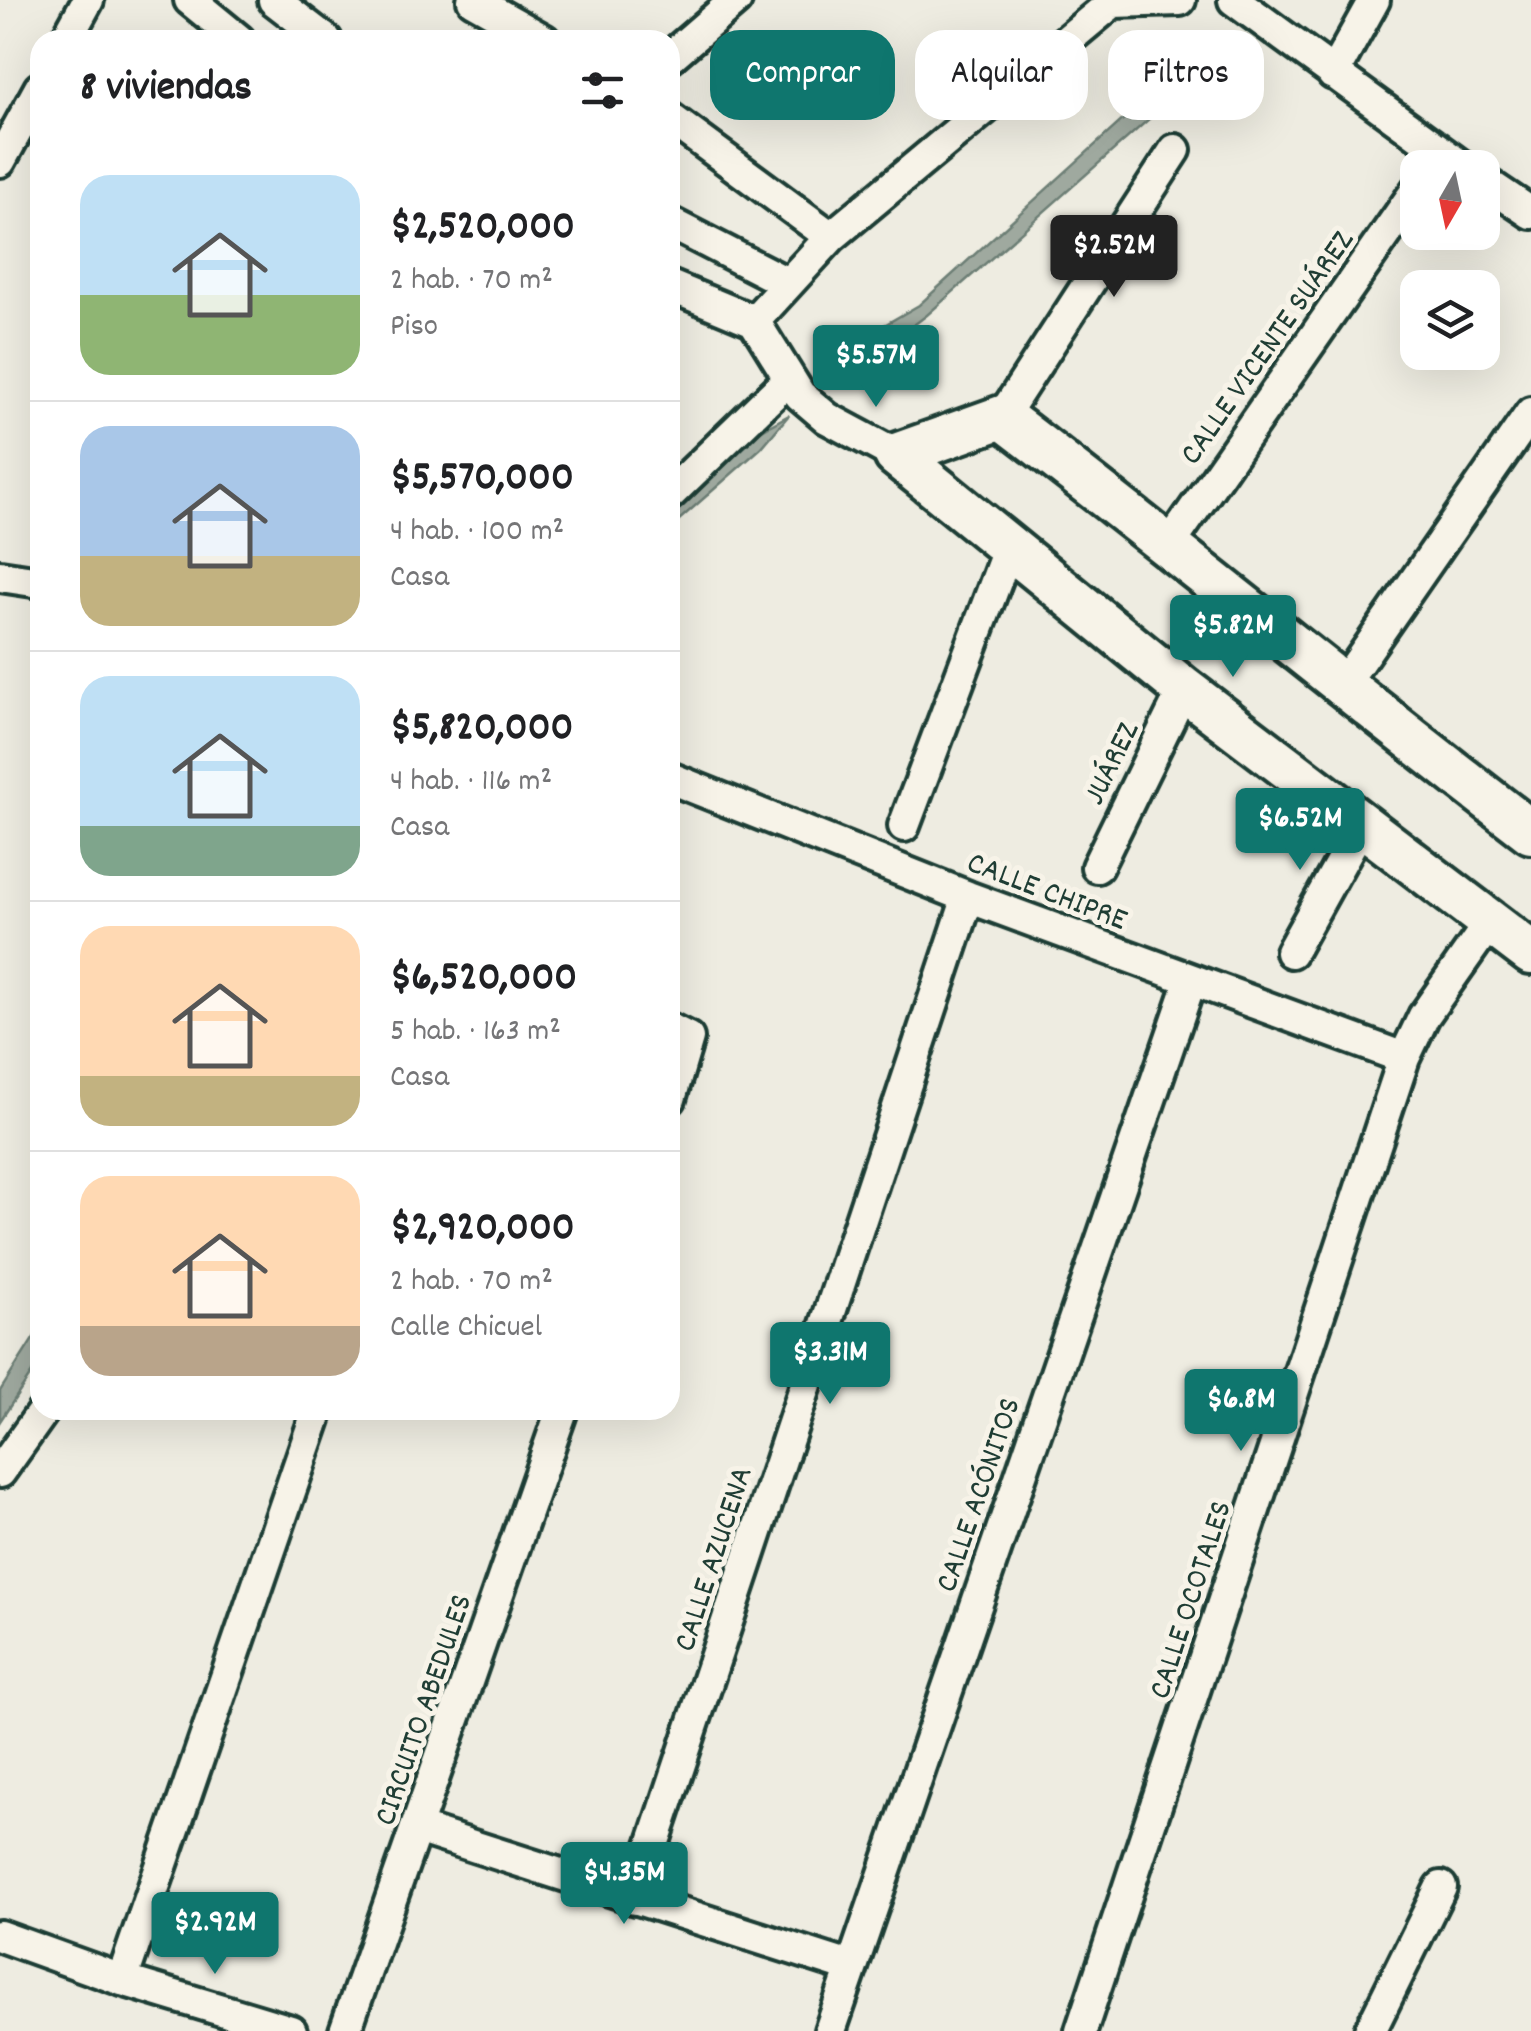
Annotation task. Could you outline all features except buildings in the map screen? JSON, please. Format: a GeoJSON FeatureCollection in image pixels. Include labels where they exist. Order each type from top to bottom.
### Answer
{"type":"FeatureCollection","features":[{"type":"Feature","properties":{"kind":"main road"},"geometry":{"type":"LineString","coordinates":[[896,454],[1002,417],[1170,544],[1342,686],[1526,818]]}},
{"type":"Feature","properties":{"kind":"main road"},"geometry":{"type":"LineString","coordinates":[[896,454],[1184,689],[1531,953]]}},
{"type":"Feature","properties":{"kind":"street"},"geometry":{"type":"LineString","coordinates":[[72,30],[88,0]]}},
{"type":"Feature","properties":{"kind":"street"},"geometry":{"type":"LineString","coordinates":[[190,0],[227,30]]}},
{"type":"Feature","properties":{"kind":"street"},"geometry":{"type":"LineString","coordinates":[[274,0],[313,30]]}},
{"type":"Feature","properties":{"kind":"street"},"geometry":{"type":"LineString","coordinates":[[473,0],[526,30]]}},
{"type":"Feature","properties":{"kind":"street"},"geometry":{"type":"LineString","coordinates":[[680,48],[736,0]]}},
{"type":"Feature","properties":{"kind":"street"},"geometry":{"type":"LineString","coordinates":[[754,321],[831,238],[1113,1],[1180,0]]}},
{"type":"Feature","properties":{"kind":"street"},"geometry":{"type":"LineString","coordinates":[[1333,74],[1374,0]]}},
{"type":"Feature","properties":{"kind":"street"},"geometry":{"type":"LineString","coordinates":[[1242,4],[1429,150]]}},
{"type":"Feature","properties":{"kind":"street"},"geometry":{"type":"LineString","coordinates":[[0,161],[30,106]]}},
{"type":"Feature","properties":{"kind":"street"},"geometry":{"type":"LineString","coordinates":[[680,125],[831,238]]}},
{"type":"Feature","properties":{"kind":"street"},"geometry":{"type":"LineString","coordinates":[[1002,417],[1175,150]]}},
{"type":"Feature","properties":{"kind":"street"},"geometry":{"type":"LineString","coordinates":[[1500,192],[1531,213]]}},
{"type":"Feature","properties":{"kind":"street","name":"CALLE VICENTE SUÁREZ"},"geometry":{"type":"LineString","coordinates":[[1170,544],[1400,214]]}},
{"type":"Feature","properties":{"kind":"street"},"geometry":{"type":"LineString","coordinates":[[680,228],[788,283]]}},
{"type":"Feature","properties":{"kind":"street"},"geometry":{"type":"LineString","coordinates":[[680,290],[754,321],[787,381],[827,418],[896,454]]}},
{"type":"Feature","properties":{"kind":"street"},"geometry":{"type":"LineString","coordinates":[[680,484],[787,381]]}},
{"type":"Feature","properties":{"kind":"street"},"geometry":{"type":"LineString","coordinates":[[1342,686],[1531,414]]}},
{"type":"Feature","properties":{"kind":"street"},"geometry":{"type":"LineString","coordinates":[[904,826],[1009,548]]}},
{"type":"Feature","properties":{"kind":"street"},"geometry":{"type":"LineString","coordinates":[[0,576],[30,580]]}},
{"type":"Feature","properties":{"kind":"street","name":"JUÁREZ"},"geometry":{"type":"LineString","coordinates":[[1097,867],[1184,689]]}},
{"type":"Feature","properties":{"kind":"street","name":"CALLE CHIPRE"},"geometry":{"type":"LineString","coordinates":[[680,782],[968,897],[1404,1058]]}},
{"type":"Feature","properties":{"kind":"street"},"geometry":{"type":"LineString","coordinates":[[1291,952],[1362,824]]}},
{"type":"Feature","properties":{"kind":"street","name":"CALLE AZUCENA"},"geometry":{"type":"LineString","coordinates":[[635,1899],[968,897]]}},
{"type":"Feature","properties":{"kind":"street","name":"CALLE OCOTALES"},"geometry":{"type":"LineString","coordinates":[[1081,2031],[1404,1058],[1424,1016],[1490,922]]}},
{"type":"Feature","properties":{"kind":"street","name":"CALLE ACÓNITOS"},"geometry":{"type":"LineString","coordinates":[[830,2031],[1191,980]]}},
{"type":"Feature","properties":{"kind":"street"},"geometry":{"type":"LineString","coordinates":[[680,1034],[688,1038],[680,1065]]}},
{"type":"Feature","properties":{"kind":"street"},"geometry":{"type":"LineString","coordinates":[[0,1472],[37,1420]]}},
{"type":"Feature","properties":{"kind":"street"},"geometry":{"type":"LineString","coordinates":[[122,1980],[315,1420]]}},
{"type":"Feature","properties":{"kind":"street","name":"CIRCUITO ABEDULES"},"geometry":{"type":"LineString","coordinates":[[345,2031],[559,1420]]}},
{"type":"Feature","properties":{"kind":"street"},"geometry":{"type":"LineString","coordinates":[[416,1828],[850,1966]]}},
{"type":"Feature","properties":{"kind":"street"},"geometry":{"type":"LineString","coordinates":[[1370,2031],[1441,1887]]}},
{"type":"Feature","properties":{"kind":"street"},"geometry":{"type":"LineString","coordinates":[[0,1936],[122,1980],[290,2031]]}},
{"type":"Feature","properties":{"kind":"shaded area"},"geometry":{"type":"Polygon","coordinates":[[[1123,120],[1148,120],[927,315],[886,346],[844,369],[874,331],[919,305],[1123,120]]]}},
{"type":"Feature","properties":{"kind":"shaded area"},"geometry":{"type":"Polygon","coordinates":[[[789,415],[761,448],[680,519],[680,497],[751,436],[789,415]]]}},
{"type":"Feature","properties":{"kind":"shaded area"},"geometry":{"type":"Polygon","coordinates":[[[30,1344],[30,1376],[0,1421],[0,1391],[30,1344]]]}}]}
